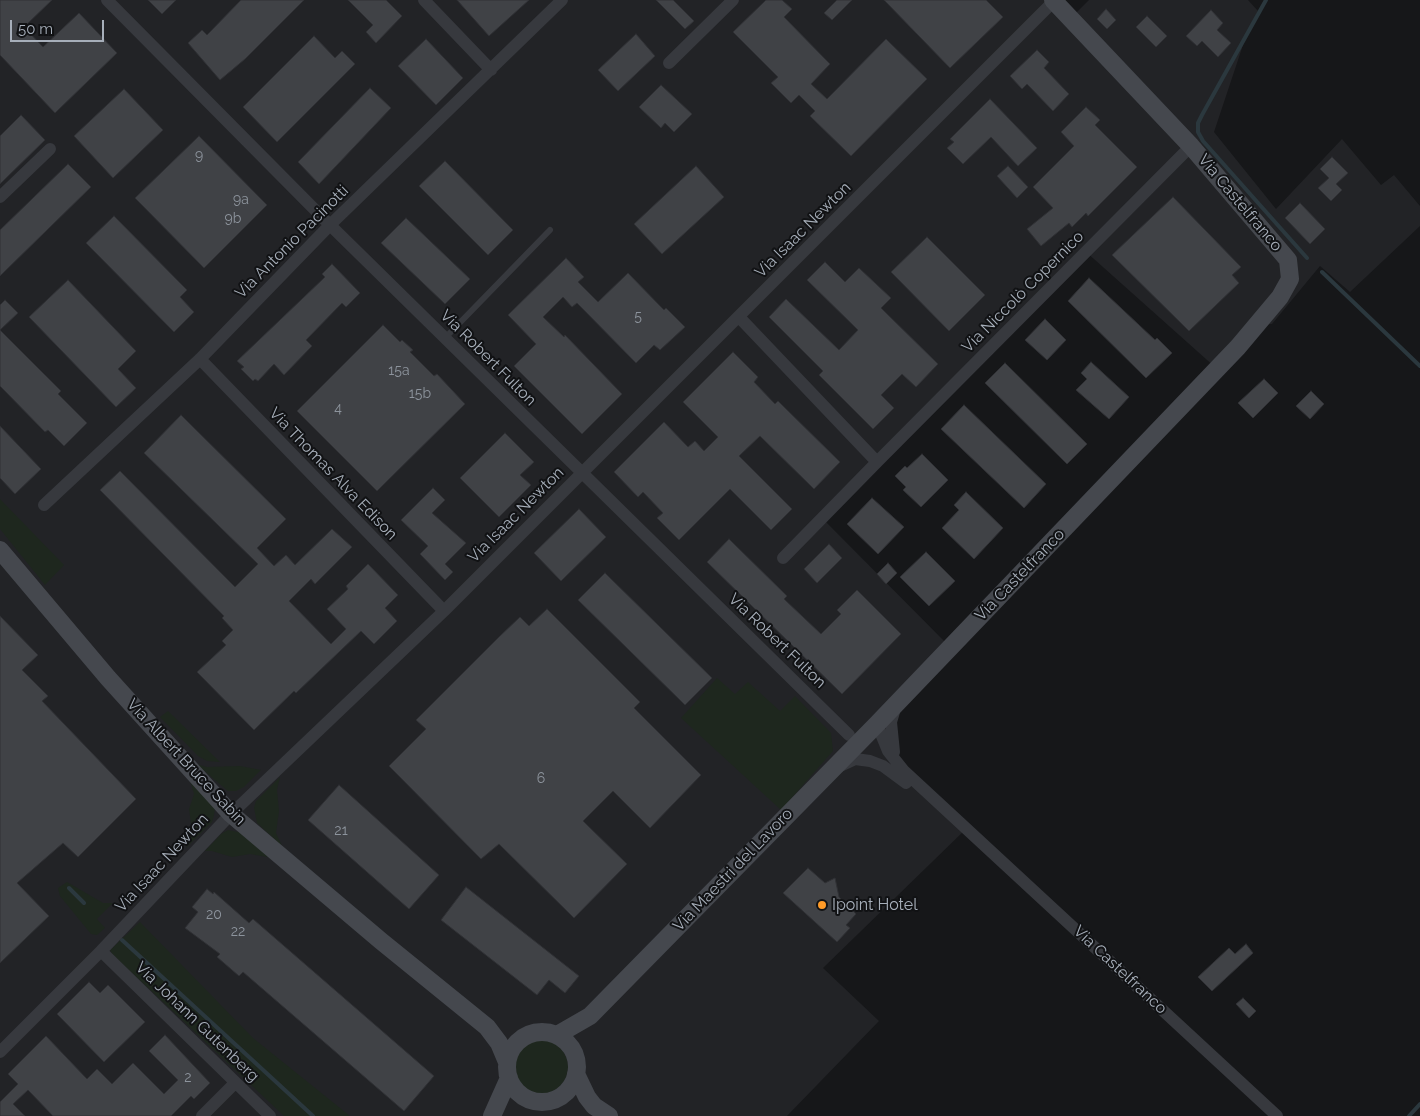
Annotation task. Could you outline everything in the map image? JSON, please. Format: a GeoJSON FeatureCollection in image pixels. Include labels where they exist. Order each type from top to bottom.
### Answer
{"type":"FeatureCollection","features":[{"type":"Feature","properties":{"kind":"street","name":"Via Robert Fulton"},"geometry":{"type":"LineString","coordinates":[[108,0],[330,225],[849,735]]}},
{"type":"Feature","properties":{"kind":"street"},"geometry":{"type":"LineString","coordinates":[[424,0],[491,70]]}},
{"type":"Feature","properties":{"kind":"street","name":"Via Antonio Pacinotti"},"geometry":{"type":"LineString","coordinates":[[44,505],[200,359],[330,225],[562,0]]}},
{"type":"Feature","properties":{"kind":"street"},"geometry":{"type":"LineString","coordinates":[[669,63],[733,0]]}},
{"type":"Feature","properties":{"kind":"street","name":"Via Castelfranco"},"geometry":{"type":"LineString","coordinates":[[1053,0],[1191,146],[1288,260],[1290,279],[1280,298],[1238,347],[877,724],[895,762],[1277,1116]]}},
{"type":"Feature","properties":{"kind":"street","name":"Via Isaac Newton"},"geometry":{"type":"LineString","coordinates":[[0,1052],[101,951],[231,814],[444,611],[1053,0]]}},
{"type":"Feature","properties":{"kind":"street","name":"Via Niccolò Copernico"},"geometry":{"type":"LineString","coordinates":[[783,558],[1191,146]]}},
{"type":"Feature","properties":{"kind":"street"},"geometry":{"type":"LineString","coordinates":[[0,197],[50,149]]}},
{"type":"Feature","properties":{"kind":"street"},"geometry":{"type":"LineString","coordinates":[[739,317],[877,462]]}},
{"type":"Feature","properties":{"kind":"street","name":"Via Thomas Alva Edison"},"geometry":{"type":"LineString","coordinates":[[200,359],[444,611]]}},
{"type":"Feature","properties":{"kind":"street","name":"Via Albert Bruce Sabin"},"geometry":{"type":"LineString","coordinates":[[0,550],[108,678],[231,814],[381,941],[488,1027],[499,1043],[508,1070]]}},
{"type":"Feature","properties":{"kind":"street"},"geometry":{"type":"LineString","coordinates":[[895,762],[891,738],[891,722],[896,703]]}},
{"type":"Feature","properties":{"kind":"street","name":"Via Maestri del Lavoro"},"geometry":{"type":"LineString","coordinates":[[557,1035],[590,1016],[877,724]]}},
{"type":"Feature","properties":{"kind":"street"},"geometry":{"type":"LineString","coordinates":[[827,774],[855,759],[870,761],[883,766],[941,806]]}},
{"type":"Feature","properties":{"kind":"street","name":"Via Johann Gutenberg"},"geometry":{"type":"LineString","coordinates":[[101,951],[234,1083],[270,1116]]}},
{"type":"Feature","properties":{"kind":"street","name":"Via Maestri del Lavoro"},"geometry":{"type":"LineString","coordinates":[[575,1056],[590,1016]]}},
{"type":"Feature","properties":{"kind":"street","name":"Via Albert Bruce Sabin"},"geometry":{"type":"LineString","coordinates":[[488,1027],[526,1036]]}},
{"type":"Feature","properties":{"kind":"street"},"geometry":{"type":"LineString","coordinates":[[493,1116],[508,1070],[513,1047],[526,1036],[538,1032],[557,1035],[566,1042],[575,1056],[576,1074],[581,1088],[594,1106],[609,1116]]}},
{"type":"Feature","properties":{"kind":"street"},"geometry":{"type":"LineString","coordinates":[[508,1070],[518,1093],[530,1100],[541,1102],[555,1099],[569,1090],[576,1074]]}},
{"type":"Feature","properties":{"kind":"street"},"geometry":{"type":"LineString","coordinates":[[202,1116],[234,1083]]}},
{"type":"Feature","properties":{"kind":"street"},"geometry":{"type":"LineString","coordinates":[[555,1099],[594,1106]]}},
{"type":"Feature","properties":{"kind":"street"},"geometry":{"type":"LineString","coordinates":[[493,1116],[511,1105],[530,1100]]}},
{"type":"Feature","properties":{"kind":"lane"},"geometry":{"type":"LineString","coordinates":[[445,338],[550,230]]}},
{"type":"Feature","properties":{"kind":"shaded area"},"geometry":{"type":"Polygon","coordinates":[[[0,0],[1051,0],[1070,19],[1089,0],[1248,0],[1258,11],[1246,36],[1214,132],[1276,209],[1342,139],[1381,185],[1394,175],[1420,206],[1420,226],[1350,292],[1320,266],[1272,324],[1256,325],[1216,368],[1085,251],[825,521],[954,651],[877,732],[948,812],[967,828],[823,968],[879,1021],[787,1116],[0,1116],[0,0]]]}},
{"type":"Feature","properties":{"kind":"shaded area"},"geometry":{"type":"Polygon","coordinates":[[[0,499],[64,565],[45,585],[0,529],[0,499]]]}},
{"type":"Feature","properties":{"kind":"shaded area"},"geometry":{"type":"Polygon","coordinates":[[[717,678],[735,694],[748,682],[780,711],[795,696],[831,733],[833,751],[781,810],[681,718],[717,678]]]}},
{"type":"Feature","properties":{"kind":"shaded area"},"geometry":{"type":"Polygon","coordinates":[[[168,711],[220,762],[207,761],[198,756],[160,717],[168,711]]]}},
{"type":"Feature","properties":{"kind":"shaded area"},"geometry":{"type":"Polygon","coordinates":[[[196,764],[207,767],[240,766],[261,770],[244,787],[236,791],[228,791],[196,764]]]}},
{"type":"Feature","properties":{"kind":"shaded area"},"geometry":{"type":"Polygon","coordinates":[[[189,777],[215,808],[212,822],[186,848],[192,830],[189,809],[194,794],[189,777]]]}},
{"type":"Feature","properties":{"kind":"shaded area"},"geometry":{"type":"Polygon","coordinates":[[[280,777],[277,790],[279,811],[276,833],[282,846],[257,823],[254,808],[256,801],[280,777]]]}},
{"type":"Feature","properties":{"kind":"shaded area"},"geometry":{"type":"Polygon","coordinates":[[[228,830],[243,833],[273,858],[250,854],[232,857],[212,851],[205,851],[221,834],[228,830]]]}},
{"type":"Feature","properties":{"kind":"shaded area"},"geometry":{"type":"Polygon","coordinates":[[[67,882],[103,903],[113,903],[97,919],[105,928],[97,935],[91,934],[60,896],[58,888],[67,882]]]}},
{"type":"Feature","properties":{"kind":"shaded area"},"geometry":{"type":"Polygon","coordinates":[[[140,922],[253,1038],[350,1116],[284,1116],[112,954],[110,950],[140,922]]]}},
{"type":"Feature","properties":{"kind":"shaded area"},"geometry":{"type":"Polygon","coordinates":[[[541,1040],[551,1042],[560,1048],[566,1057],[568,1067],[566,1077],[560,1086],[551,1092],[541,1094],[531,1092],[522,1086],[516,1077],[514,1067],[516,1057],[522,1048],[531,1042],[541,1040]]]}},
{"type":"Feature","properties":{"kind":"building"},"geometry":{"type":"Polygon","coordinates":[[[0,0],[52,0],[24,27],[43,47],[79,13],[117,53],[55,113],[0,55],[0,0]]]}},
{"type":"Feature","properties":{"kind":"building"},"geometry":{"type":"Polygon","coordinates":[[[148,0],[176,0],[162,14],[148,0]]]}},
{"type":"Feature","properties":{"kind":"building"},"geometry":{"type":"Polygon","coordinates":[[[241,0],[304,0],[245,59],[220,80],[188,43],[202,30],[207,35],[241,0]]]}},
{"type":"Feature","properties":{"kind":"building"},"geometry":{"type":"Polygon","coordinates":[[[348,0],[386,0],[402,16],[376,43],[366,32],[373,25],[348,0]]]}},
{"type":"Feature","properties":{"kind":"building"},"geometry":{"type":"Polygon","coordinates":[[[457,0],[529,0],[489,36],[457,0]]]}},
{"type":"Feature","properties":{"kind":"building"},"geometry":{"type":"Polygon","coordinates":[[[656,0],[673,0],[694,21],[685,29],[656,0]]]}},
{"type":"Feature","properties":{"kind":"building"},"geometry":{"type":"Polygon","coordinates":[[[766,0],[782,0],[792,9],[784,17],[830,64],[811,84],[827,99],[886,39],[927,79],[851,156],[810,116],[815,111],[799,95],[791,103],[771,83],[778,77],[733,32],[766,0]]]}},
{"type":"Feature","properties":{"kind":"building"},"geometry":{"type":"Polygon","coordinates":[[[837,0],[852,0],[832,20],[824,13],[837,0]]]}},
{"type":"Feature","properties":{"kind":"building"},"geometry":{"type":"Polygon","coordinates":[[[884,0],[986,0],[1003,17],[950,68],[884,0]]]}},
{"type":"Feature","properties":{"kind":"building"},"geometry":{"type":"Polygon","coordinates":[[[1106,9],[1116,20],[1107,29],[1097,19],[1106,9]]]}},
{"type":"Feature","properties":{"kind":"building"},"geometry":{"type":"Polygon","coordinates":[[[1211,10],[1223,23],[1217,30],[1231,43],[1218,57],[1202,41],[1197,46],[1186,36],[1211,10]]]}},
{"type":"Feature","properties":{"kind":"building"},"geometry":{"type":"Polygon","coordinates":[[[1147,16],[1167,36],[1156,47],[1136,27],[1147,16]]]}},
{"type":"Feature","properties":{"kind":"building"},"geometry":{"type":"Polygon","coordinates":[[[636,34],[655,56],[618,91],[598,70],[636,34]]]}},
{"type":"Feature","properties":{"kind":"building"},"geometry":{"type":"Polygon","coordinates":[[[314,36],[335,58],[342,51],[355,64],[277,142],[243,107],[314,36]]]}},
{"type":"Feature","properties":{"kind":"building"},"geometry":{"type":"Polygon","coordinates":[[[426,39],[463,78],[436,105],[398,66],[426,39]]]}},
{"type":"Feature","properties":{"kind":"building"},"geometry":{"type":"Polygon","coordinates":[[[1037,50],[1049,62],[1044,68],[1069,94],[1053,111],[1027,84],[1022,89],[1010,76],[1037,50]]]}},
{"type":"Feature","properties":{"kind":"building"},"geometry":{"type":"Polygon","coordinates":[[[661,85],[692,114],[674,132],[665,123],[661,128],[639,107],[661,85]]]}},
{"type":"Feature","properties":{"kind":"building"},"geometry":{"type":"Polygon","coordinates":[[[370,88],[391,108],[319,184],[298,162],[370,88]]]}},
{"type":"Feature","properties":{"kind":"building"},"geometry":{"type":"Polygon","coordinates":[[[124,89],[163,130],[113,178],[74,136],[124,89]]]}},
{"type":"Feature","properties":{"kind":"building"},"geometry":{"type":"Polygon","coordinates":[[[990,99],[1037,148],[1018,166],[991,137],[963,164],[947,148],[954,142],[950,139],[990,99]]]}},
{"type":"Feature","properties":{"kind":"building"},"geometry":{"type":"Polygon","coordinates":[[[1086,107],[1100,120],[1095,125],[1137,167],[1088,216],[1086,213],[1072,227],[1069,223],[1041,246],[1027,229],[1053,208],[1033,187],[1074,146],[1061,132],[1086,107]]]}},
{"type":"Feature","properties":{"kind":"building"},"geometry":{"type":"Polygon","coordinates":[[[21,115],[45,140],[0,184],[0,136],[21,115]]]}},
{"type":"Feature","properties":{"kind":"building"},"geometry":{"type":"Polygon","coordinates":[[[199,136],[267,205],[204,268],[135,198],[199,136]]]}},
{"type":"Feature","properties":{"kind":"building"},"geometry":{"type":"Polygon","coordinates":[[[1332,157],[1348,173],[1336,184],[1342,190],[1331,201],[1318,188],[1329,178],[1320,169],[1332,157]]]}},
{"type":"Feature","properties":{"kind":"building"},"geometry":{"type":"Polygon","coordinates":[[[445,161],[513,230],[488,255],[419,186],[445,161]]]}},
{"type":"Feature","properties":{"kind":"building"},"geometry":{"type":"Polygon","coordinates":[[[68,164],[91,187],[0,276],[0,230],[68,164]]]}},
{"type":"Feature","properties":{"kind":"building"},"geometry":{"type":"Polygon","coordinates":[[[696,166],[724,197],[662,254],[634,224],[696,166]]]}},
{"type":"Feature","properties":{"kind":"building"},"geometry":{"type":"Polygon","coordinates":[[[1008,166],[1028,187],[1017,198],[997,176],[1008,166]]]}},
{"type":"Feature","properties":{"kind":"building"},"geometry":{"type":"Polygon","coordinates":[[[1173,197],[1241,267],[1232,275],[1239,283],[1189,331],[1112,255],[1173,197]]]}},
{"type":"Feature","properties":{"kind":"building"},"geometry":{"type":"Polygon","coordinates":[[[1300,203],[1325,229],[1310,244],[1285,218],[1300,203]]]}},
{"type":"Feature","properties":{"kind":"building"},"geometry":{"type":"Polygon","coordinates":[[[114,216],[187,290],[180,297],[194,312],[174,332],[86,243],[114,216]]]}},
{"type":"Feature","properties":{"kind":"building"},"geometry":{"type":"Polygon","coordinates":[[[406,218],[470,279],[445,304],[381,243],[406,218]]]}},
{"type":"Feature","properties":{"kind":"building"},"geometry":{"type":"Polygon","coordinates":[[[927,237],[985,295],[949,331],[891,272],[927,237]]]}},
{"type":"Feature","properties":{"kind":"building"},"geometry":{"type":"Polygon","coordinates":[[[566,258],[584,277],[578,282],[598,302],[628,273],[664,310],[666,308],[685,327],[660,350],[654,345],[636,363],[577,303],[572,307],[563,297],[543,317],[564,337],[565,335],[622,394],[582,434],[514,366],[536,344],[508,315],[566,258]]]}},
{"type":"Feature","properties":{"kind":"building"},"geometry":{"type":"Polygon","coordinates":[[[825,262],[845,282],[859,268],[891,298],[881,308],[938,364],[916,387],[902,374],[881,395],[894,408],[873,429],[819,375],[823,371],[769,317],[786,299],[839,350],[858,330],[807,280],[825,262]]]}},
{"type":"Feature","properties":{"kind":"building"},"geometry":{"type":"Polygon","coordinates":[[[332,264],[360,293],[346,307],[342,303],[306,340],[312,346],[284,375],[274,364],[258,381],[255,379],[253,381],[241,369],[244,367],[237,361],[325,277],[322,274],[332,264]]]}},
{"type":"Feature","properties":{"kind":"building"},"geometry":{"type":"Polygon","coordinates":[[[1089,278],[1155,340],[1157,338],[1172,353],[1146,378],[1068,301],[1089,278]]]}},
{"type":"Feature","properties":{"kind":"building"},"geometry":{"type":"Polygon","coordinates":[[[68,280],[136,351],[118,369],[136,388],[116,407],[29,317],[68,280]]]}},
{"type":"Feature","properties":{"kind":"building"},"geometry":{"type":"Polygon","coordinates":[[[5,300],[18,313],[0,330],[0,305],[5,300]]]}},
{"type":"Feature","properties":{"kind":"building"},"geometry":{"type":"Polygon","coordinates":[[[1045,319],[1066,340],[1047,360],[1025,340],[1045,319]]]}},
{"type":"Feature","properties":{"kind":"building"},"geometry":{"type":"Polygon","coordinates":[[[383,325],[400,342],[402,340],[413,350],[410,352],[434,376],[437,374],[465,404],[377,491],[297,411],[383,325]]]}},
{"type":"Feature","properties":{"kind":"building"},"geometry":{"type":"Polygon","coordinates":[[[0,330],[61,391],[58,394],[87,423],[64,446],[48,430],[45,432],[0,386],[0,330]]]}},
{"type":"Feature","properties":{"kind":"building"},"geometry":{"type":"Polygon","coordinates":[[[733,352],[758,377],[754,382],[775,404],[778,401],[840,462],[814,489],[760,436],[739,456],[792,509],[771,530],[730,489],[679,540],[657,518],[663,513],[643,492],[638,497],[614,472],[664,422],[688,447],[695,441],[704,451],[718,437],[683,402],[733,352]]]}},
{"type":"Feature","properties":{"kind":"building"},"geometry":{"type":"Polygon","coordinates":[[[1091,362],[1129,397],[1109,419],[1076,390],[1087,379],[1081,373],[1091,362]]]}},
{"type":"Feature","properties":{"kind":"building"},"geometry":{"type":"Polygon","coordinates":[[[1005,363],[1087,444],[1067,464],[985,383],[1005,363]]]}},
{"type":"Feature","properties":{"kind":"building"},"geometry":{"type":"Polygon","coordinates":[[[1264,379],[1278,393],[1253,418],[1238,403],[1264,379]]]}},
{"type":"Feature","properties":{"kind":"building"},"geometry":{"type":"Polygon","coordinates":[[[1311,391],[1324,404],[1310,419],[1296,406],[1311,391]]]}},
{"type":"Feature","properties":{"kind":"building"},"geometry":{"type":"Polygon","coordinates":[[[964,405],[1046,484],[1024,508],[941,429],[964,405]]]}},
{"type":"Feature","properties":{"kind":"building"},"geometry":{"type":"Polygon","coordinates":[[[181,415],[286,519],[257,548],[274,566],[286,555],[295,565],[332,529],[352,547],[315,584],[311,579],[289,601],[331,644],[346,629],[327,609],[348,589],[346,586],[368,564],[398,595],[385,608],[397,621],[374,644],[361,631],[254,730],[197,672],[226,645],[222,641],[233,630],[222,618],[224,616],[100,490],[120,471],[235,587],[258,564],[144,453],[181,415]]]}},
{"type":"Feature","properties":{"kind":"building"},"geometry":{"type":"Polygon","coordinates":[[[0,426],[41,469],[15,494],[0,478],[0,426]]]}},
{"type":"Feature","properties":{"kind":"building"},"geometry":{"type":"Polygon","coordinates":[[[505,433],[534,462],[520,475],[531,485],[499,517],[460,478],[505,433]]]}},
{"type":"Feature","properties":{"kind":"building"},"geometry":{"type":"Polygon","coordinates":[[[922,454],[948,480],[921,507],[903,490],[906,487],[895,476],[922,454]]]}},
{"type":"Feature","properties":{"kind":"building"},"geometry":{"type":"Polygon","coordinates":[[[433,488],[445,500],[432,513],[466,543],[445,564],[453,572],[445,580],[420,554],[428,546],[401,520],[433,488]]]}},
{"type":"Feature","properties":{"kind":"building"},"geometry":{"type":"Polygon","coordinates":[[[966,492],[1003,528],[974,559],[942,528],[959,510],[954,505],[966,492]]]}},
{"type":"Feature","properties":{"kind":"building"},"geometry":{"type":"Polygon","coordinates":[[[872,498],[904,527],[878,554],[847,524],[872,498]]]}},
{"type":"Feature","properties":{"kind":"building"},"geometry":{"type":"Polygon","coordinates":[[[579,509],[606,537],[561,581],[534,553],[579,509]]]}},
{"type":"Feature","properties":{"kind":"building"},"geometry":{"type":"Polygon","coordinates":[[[729,539],[787,596],[784,599],[821,634],[841,614],[837,610],[857,590],[901,634],[842,694],[707,562],[729,539]]]}},
{"type":"Feature","properties":{"kind":"building"},"geometry":{"type":"Polygon","coordinates":[[[829,544],[842,558],[817,583],[804,569],[829,544]]]}},
{"type":"Feature","properties":{"kind":"building"},"geometry":{"type":"Polygon","coordinates":[[[926,552],[955,581],[929,606],[900,577],[926,552]]]}},
{"type":"Feature","properties":{"kind":"building"},"geometry":{"type":"Polygon","coordinates":[[[888,563],[897,573],[886,584],[877,574],[888,563]]]}},
{"type":"Feature","properties":{"kind":"building"},"geometry":{"type":"Polygon","coordinates":[[[605,573],[712,678],[685,705],[578,600],[605,573]]]}},
{"type":"Feature","properties":{"kind":"building"},"geometry":{"type":"Polygon","coordinates":[[[547,609],[640,702],[634,708],[701,775],[650,828],[613,791],[583,821],[627,864],[574,918],[499,844],[481,859],[389,766],[426,729],[416,720],[500,636],[520,617],[529,626],[547,609]]]}},
{"type":"Feature","properties":{"kind":"building"},"geometry":{"type":"Polygon","coordinates":[[[0,616],[38,655],[22,670],[48,696],[42,701],[136,799],[78,857],[63,843],[17,883],[49,916],[0,963],[0,616]]]}},
{"type":"Feature","properties":{"kind":"building"},"geometry":{"type":"Polygon","coordinates":[[[339,785],[439,875],[409,909],[308,820],[339,785]]]}},
{"type":"Feature","properties":{"kind":"building","name":"Ipoint Hotel"},"geometry":{"type":"Polygon","coordinates":[[[808,868],[825,883],[835,878],[839,897],[856,914],[846,925],[850,928],[837,942],[783,893],[808,868]]]}},
{"type":"Feature","properties":{"kind":"building"},"geometry":{"type":"Polygon","coordinates":[[[466,887],[579,976],[565,993],[549,980],[537,995],[441,920],[466,887]]]}},
{"type":"Feature","properties":{"kind":"building"},"geometry":{"type":"Polygon","coordinates":[[[207,889],[213,894],[214,892],[249,923],[253,919],[434,1076],[404,1111],[243,972],[239,976],[217,957],[220,954],[185,928],[198,912],[192,907],[207,889]]]}},
{"type":"Feature","properties":{"kind":"building"},"geometry":{"type":"Polygon","coordinates":[[[1246,944],[1253,953],[1212,991],[1198,977],[1229,948],[1235,954],[1246,944]]]}},
{"type":"Feature","properties":{"kind":"building"},"geometry":{"type":"Polygon","coordinates":[[[89,982],[100,993],[108,985],[145,1022],[104,1062],[57,1014],[89,982]]]}},
{"type":"Feature","properties":{"kind":"building"},"geometry":{"type":"Polygon","coordinates":[[[1243,998],[1256,1011],[1249,1018],[1236,1004],[1243,998]]]}},
{"type":"Feature","properties":{"kind":"building"},"geometry":{"type":"Polygon","coordinates":[[[165,1035],[210,1083],[194,1099],[191,1096],[171,1116],[53,1116],[28,1090],[13,1104],[25,1116],[0,1116],[0,1102],[18,1084],[8,1074],[46,1036],[87,1079],[97,1069],[112,1084],[133,1063],[164,1094],[178,1080],[149,1051],[165,1035]]]}},
{"type":"Feature","properties":{"kind":"waterway"},"geometry":{"type":"LineString","coordinates":[[1266,0],[1202,115],[1198,123],[1198,132],[1203,141],[1307,258]]}},
{"type":"Feature","properties":{"kind":"waterway"},"geometry":{"type":"LineString","coordinates":[[1322,272],[1420,366]]}},
{"type":"Feature","properties":{"kind":"waterway"},"geometry":{"type":"LineString","coordinates":[[69,888],[84,903]]}},
{"type":"Feature","properties":{"kind":"waterway"},"geometry":{"type":"LineString","coordinates":[[122,940],[313,1116]]}},
{"type":"Feature","properties":{"kind":"waterway"},"geometry":{"type":"LineString","coordinates":[[1409,1116],[1420,1104]]}},
{"type":"Feature","properties":{"kind":"place","name":"Ipoint Hotel"},"geometry":{"type":"Point","coordinates":[822,905]}}]}
